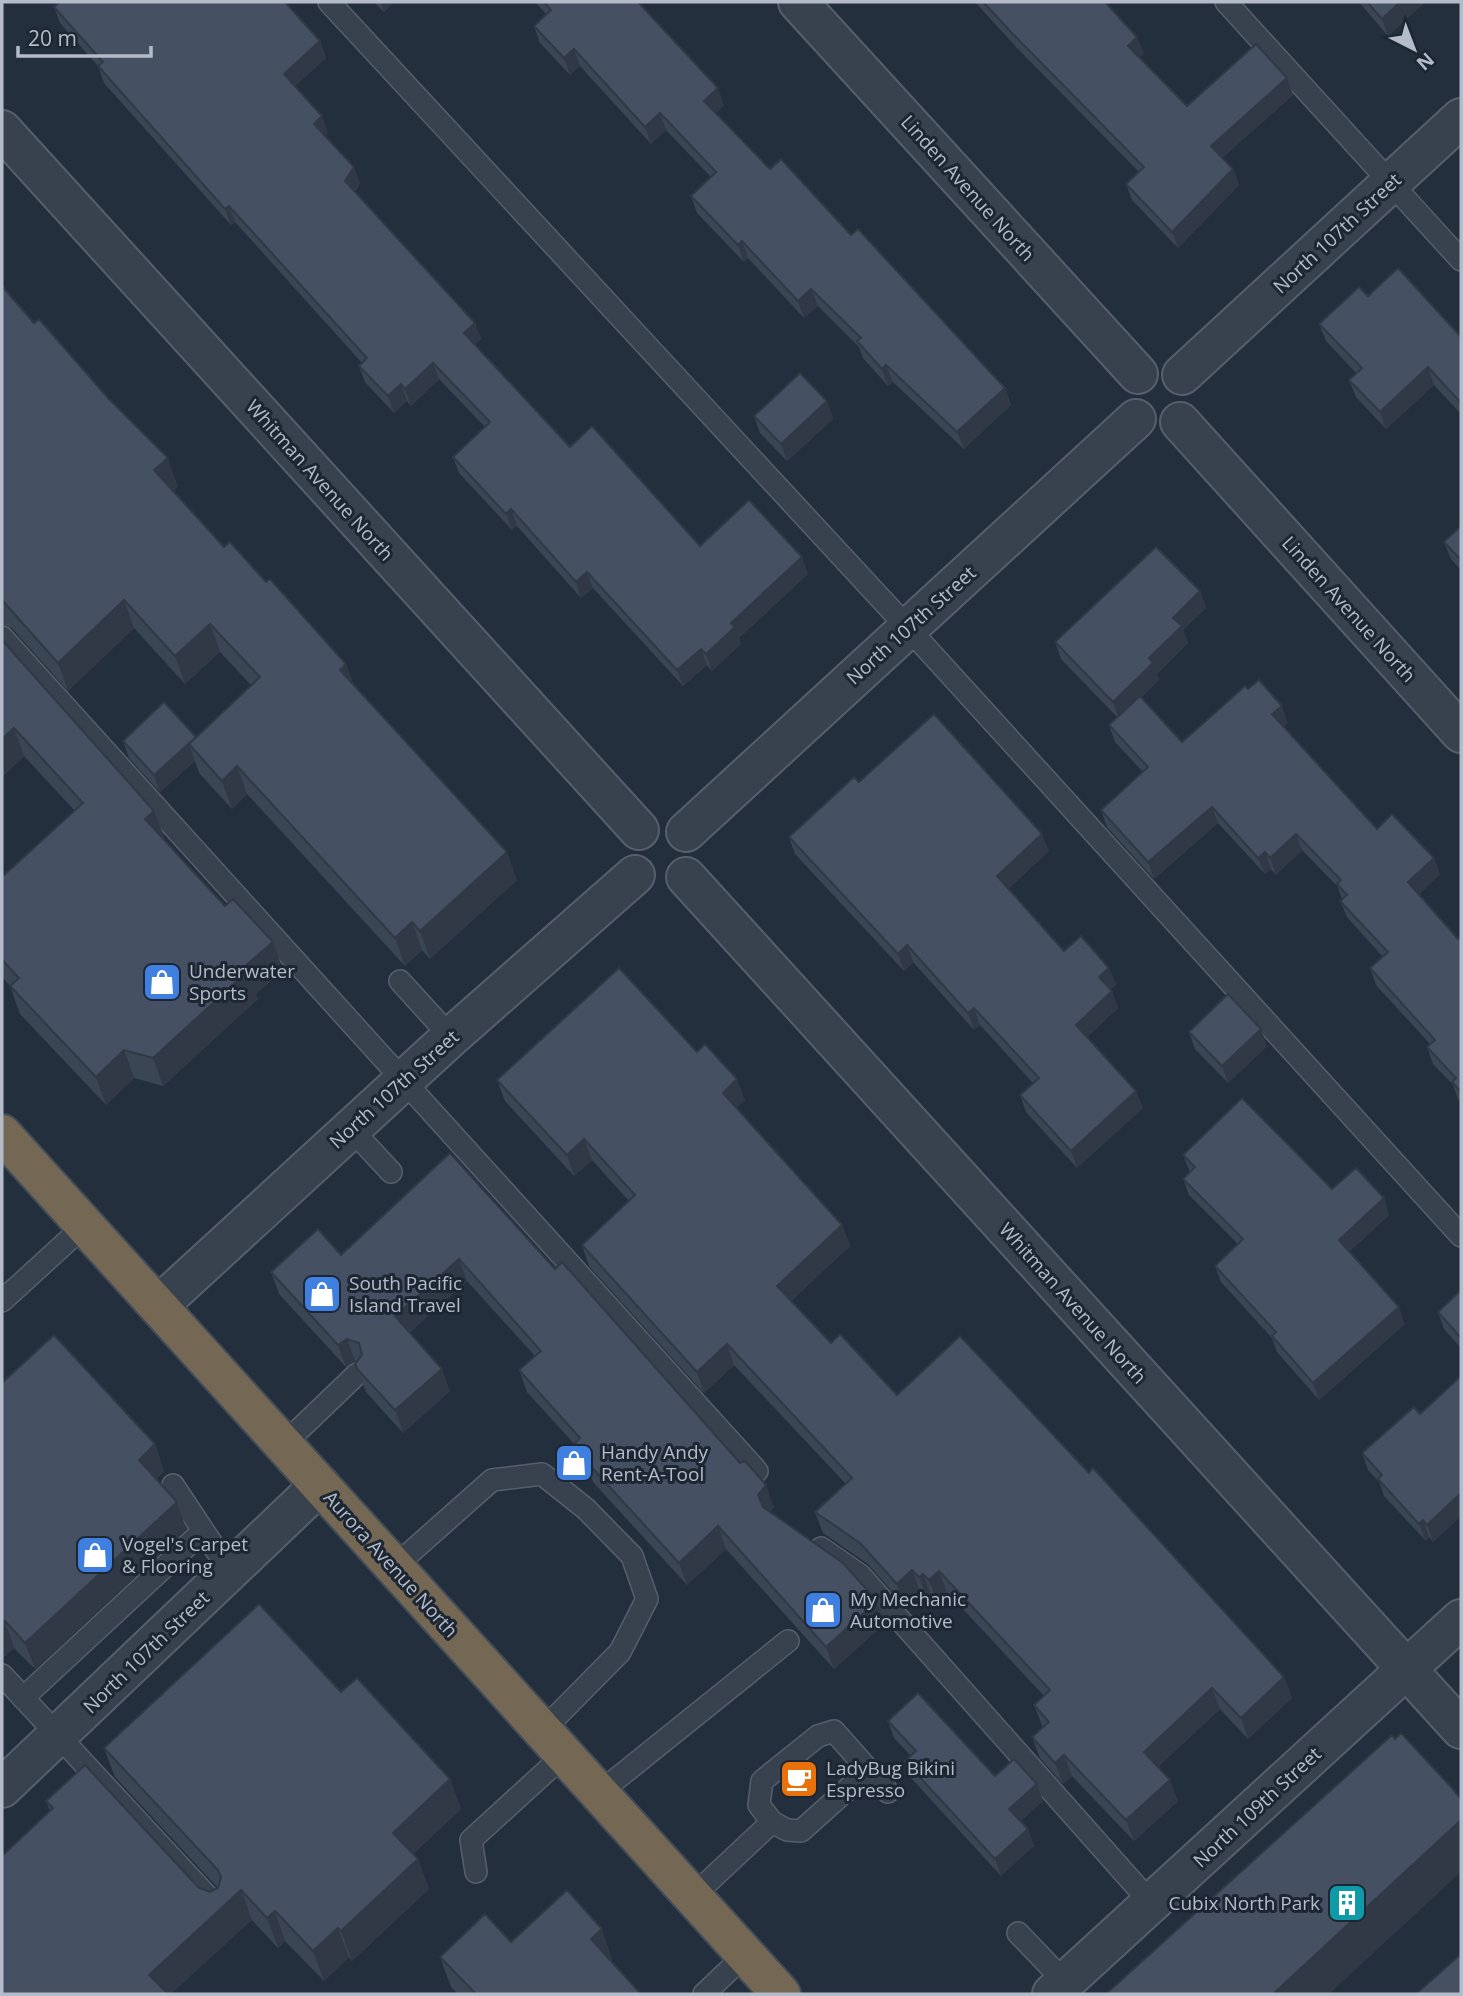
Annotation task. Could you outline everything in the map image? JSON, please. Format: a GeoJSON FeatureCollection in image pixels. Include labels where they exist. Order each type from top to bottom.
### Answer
{"type":"FeatureCollection","features":[{"type":"Feature","properties":{"kind":"highway","name":"Aurora Avenue North"},"geometry":{"type":"LineString","coordinates":[[2,1134],[780,1994]]}},
{"type":"Feature","properties":{"kind":"street","name":"Linden Avenue North"},"geometry":{"type":"LineString","coordinates":[[798,2],[1138,374]]}},
{"type":"Feature","properties":{"kind":"street","name":"North 107th Street"},"geometry":{"type":"LineString","coordinates":[[1182,375],[1461,118]]}},
{"type":"Feature","properties":{"kind":"street","name":"Whitman Avenue North"},"geometry":{"type":"LineString","coordinates":[[2,130],[639,830]]}},
{"type":"Feature","properties":{"kind":"street"},"geometry":{"type":"LineString","coordinates":[[1154,366],[1164,366],[1182,375],[1188,384],[1191,404],[1181,422],[1161,430],[1150,429],[1136,419],[1128,406],[1127,396],[1138,374],[1154,366]]}},
{"type":"Feature","properties":{"kind":"street","name":"North 107th Street"},"geometry":{"type":"LineString","coordinates":[[686,832],[1136,419]]}},
{"type":"Feature","properties":{"kind":"street","name":"Linden Avenue North"},"geometry":{"type":"LineString","coordinates":[[1181,422],[1461,733]]}},
{"type":"Feature","properties":{"kind":"street"},"geometry":{"type":"LineString","coordinates":[[654,822],[666,822],[686,832],[694,853],[686,877],[673,886],[662,888],[642,882],[635,875],[628,855],[629,844],[639,830],[654,822]]}},
{"type":"Feature","properties":{"kind":"street","name":"North 107th Street"},"geometry":{"type":"LineString","coordinates":[[158,1306],[451,1037],[635,875]]}},
{"type":"Feature","properties":{"kind":"street","name":"Whitman Avenue North"},"geometry":{"type":"LineString","coordinates":[[686,877],[1461,1729]]}},
{"type":"Feature","properties":{"kind":"street","name":"North 107th Street"},"geometry":{"type":"LineString","coordinates":[[2,1788],[320,1485]]}},
{"type":"Feature","properties":{"kind":"street","name":"North 109th Street"},"geometry":{"type":"LineString","coordinates":[[1059,1988],[1461,1619]]}},
{"type":"Feature","properties":{"kind":"lane"},"geometry":{"type":"LineString","coordinates":[[329,2],[908,628],[1461,1236]]}},
{"type":"Feature","properties":{"kind":"lane"},"geometry":{"type":"LineString","coordinates":[[1226,2],[1461,260]]}},
{"type":"Feature","properties":{"kind":"lane"},"geometry":{"type":"LineString","coordinates":[[2,637],[757,1471]]}},
{"type":"Feature","properties":{"kind":"lane"},"geometry":{"type":"LineString","coordinates":[[400,981],[451,1037]]}},
{"type":"Feature","properties":{"kind":"lane"},"geometry":{"type":"LineString","coordinates":[[351,1129],[391,1172]]}},
{"type":"Feature","properties":{"kind":"lane"},"geometry":{"type":"LineString","coordinates":[[2,1301],[84,1226]]}},
{"type":"Feature","properties":{"kind":"lane"},"geometry":{"type":"LineString","coordinates":[[283,1445],[357,1374]]}},
{"type":"Feature","properties":{"kind":"lane"},"geometry":{"type":"LineString","coordinates":[[394,1567],[492,1480],[542,1474],[586,1509],[632,1556],[647,1599],[620,1652],[553,1743],[471,1840],[477,1872]]}},
{"type":"Feature","properties":{"kind":"lane"},"geometry":{"type":"LineString","coordinates":[[173,1485],[230,1571]]}},
{"type":"Feature","properties":{"kind":"lane"},"geometry":{"type":"LineString","coordinates":[[23,1699],[204,1531]]}},
{"type":"Feature","properties":{"kind":"lane"},"geometry":{"type":"LineString","coordinates":[[802,1535],[860,1575],[1152,1904]]}},
{"type":"Feature","properties":{"kind":"lane"},"geometry":{"type":"LineString","coordinates":[[599,1793],[788,1642]]}},
{"type":"Feature","properties":{"kind":"lane"},"geometry":{"type":"LineString","coordinates":[[2,1675],[219,1909]]}},
{"type":"Feature","properties":{"kind":"lane"},"geometry":{"type":"LineString","coordinates":[[869,1770],[801,1831],[787,1830],[772,1822],[759,1805],[762,1781],[818,1736],[834,1731],[888,1791]]}},
{"type":"Feature","properties":{"kind":"lane"},"geometry":{"type":"LineString","coordinates":[[692,1896],[772,1822]]}},
{"type":"Feature","properties":{"kind":"lane"},"geometry":{"type":"LineString","coordinates":[[1018,1933],[1059,1988]]}},
{"type":"Feature","properties":{"kind":"lane"},"geometry":{"type":"LineString","coordinates":[[704,1994],[745,1955]]}},
{"type":"Feature","properties":{"kind":"building"},"geometry":{"type":"Polygon","coordinates":[[[60,2],[285,2],[320,41],[284,74],[322,116],[314,124],[354,167],[345,181],[475,323],[464,333],[570,447],[592,426],[700,546],[749,500],[802,557],[731,623],[735,627],[706,654],[701,649],[677,670],[587,572],[576,582],[511,509],[506,514],[453,457],[490,422],[433,363],[405,389],[401,384],[388,396],[359,366],[367,358],[229,206],[225,209],[98,66],[103,62],[54,7],[60,2]]]}},
{"type":"Feature","properties":{"kind":"building"},"geometry":{"type":"Polygon","coordinates":[[[544,2],[638,2],[718,88],[704,101],[770,169],[781,159],[851,235],[858,229],[1005,388],[957,432],[886,365],[882,369],[857,341],[861,338],[811,289],[798,301],[742,241],[738,245],[691,196],[716,172],[660,113],[645,127],[574,49],[564,58],[534,26],[551,10],[544,2]]]}},
{"type":"Feature","properties":{"kind":"building"},"geometry":{"type":"Polygon","coordinates":[[[983,2],[1105,2],[1137,37],[1128,46],[1187,106],[1256,44],[1287,78],[1211,146],[1233,169],[1172,232],[1126,184],[1144,167],[983,2]]]}},
{"type":"Feature","properties":{"kind":"building"},"geometry":{"type":"Polygon","coordinates":[[[1367,2],[1400,2],[1382,19],[1367,2]]]}},
{"type":"Feature","properties":{"kind":"building"},"geometry":{"type":"Polygon","coordinates":[[[1398,268],[1461,337],[1461,403],[1428,367],[1380,412],[1349,380],[1362,368],[1319,324],[1359,287],[1368,296],[1398,268]]]}},
{"type":"Feature","properties":{"kind":"building"},"geometry":{"type":"Polygon","coordinates":[[[2,286],[34,323],[39,319],[108,398],[168,458],[154,470],[224,547],[230,542],[266,582],[270,579],[346,664],[340,670],[507,852],[420,931],[412,922],[395,938],[237,766],[222,781],[189,744],[260,677],[210,624],[175,656],[124,600],[58,663],[2,600],[2,286]]]}},
{"type":"Feature","properties":{"kind":"building"},"geometry":{"type":"Polygon","coordinates":[[[800,373],[827,401],[781,444],[754,416],[800,373]]]}},
{"type":"Feature","properties":{"kind":"building"},"geometry":{"type":"Polygon","coordinates":[[[1461,526],[1461,560],[1444,542],[1461,526]]]}},
{"type":"Feature","properties":{"kind":"building"},"geometry":{"type":"Polygon","coordinates":[[[1156,547],[1200,591],[1173,618],[1182,626],[1149,658],[1153,663],[1113,702],[1055,642],[1156,547]]]}},
{"type":"Feature","properties":{"kind":"building"},"geometry":{"type":"Polygon","coordinates":[[[2,640],[154,811],[145,819],[225,906],[233,899],[273,942],[244,967],[248,971],[153,1058],[124,1050],[96,1077],[10,986],[19,978],[2,960],[2,877],[83,803],[14,728],[2,739],[2,640]]]}},
{"type":"Feature","properties":{"kind":"building"},"geometry":{"type":"Polygon","coordinates":[[[1259,680],[1282,706],[1272,714],[1377,829],[1392,814],[1434,858],[1408,882],[1458,939],[1461,936],[1461,1092],[1452,1082],[1456,1078],[1427,1047],[1435,1040],[1370,968],[1388,952],[1340,901],[1347,895],[1337,884],[1341,880],[1296,834],[1270,858],[1265,852],[1258,858],[1212,807],[1148,862],[1101,810],[1148,767],[1109,725],[1140,696],[1182,742],[1245,686],[1248,689],[1259,680]]]}},
{"type":"Feature","properties":{"kind":"building"},"geometry":{"type":"Polygon","coordinates":[[[164,702],[196,737],[154,775],[123,741],[164,702]]]}},
{"type":"Feature","properties":{"kind":"building"},"geometry":{"type":"Polygon","coordinates":[[[934,714],[1042,834],[997,876],[1064,951],[1081,936],[1109,968],[1099,977],[1112,991],[1076,1025],[1136,1091],[1071,1151],[1020,1095],[1039,1078],[974,1008],[968,1013],[907,945],[898,954],[789,837],[854,777],[859,782],[934,714]]]}},
{"type":"Feature","properties":{"kind":"building"},"geometry":{"type":"Polygon","coordinates":[[[619,968],[697,1052],[705,1044],[737,1079],[723,1093],[842,1225],[777,1286],[831,1343],[840,1334],[897,1395],[960,1336],[1089,1473],[1093,1468],[1284,1677],[1241,1718],[1212,1688],[1144,1752],[1170,1780],[1126,1820],[1064,1755],[1055,1763],[1032,1737],[1049,1722],[1034,1705],[1050,1690],[939,1571],[929,1580],[923,1574],[919,1577],[912,1570],[897,1584],[860,1543],[815,1512],[852,1478],[727,1344],[697,1372],[582,1245],[635,1195],[584,1139],[567,1155],[497,1080],[619,968]]]}},
{"type":"Feature","properties":{"kind":"building"},"geometry":{"type":"Polygon","coordinates":[[[1228,994],[1261,1029],[1222,1066],[1189,1032],[1228,994]]]}},
{"type":"Feature","properties":{"kind":"building"},"geometry":{"type":"Polygon","coordinates":[[[1242,1098],[1332,1189],[1356,1168],[1384,1198],[1339,1240],[1399,1307],[1313,1383],[1272,1336],[1276,1332],[1215,1266],[1243,1239],[1183,1179],[1195,1167],[1183,1155],[1242,1098]]]}},
{"type":"Feature","properties":{"kind":"building"},"geometry":{"type":"Polygon","coordinates":[[[450,1153],[555,1269],[562,1262],[740,1463],[745,1461],[766,1485],[758,1495],[763,1507],[843,1563],[877,1601],[826,1647],[718,1526],[679,1563],[585,1460],[588,1457],[575,1443],[580,1438],[519,1370],[541,1351],[459,1259],[395,1316],[442,1369],[395,1410],[358,1370],[355,1364],[362,1355],[359,1343],[347,1339],[338,1345],[271,1272],[318,1229],[341,1255],[450,1153]]]}},
{"type":"Feature","properties":{"kind":"building"},"geometry":{"type":"Polygon","coordinates":[[[1461,1290],[1461,1338],[1438,1312],[1461,1290]]]}},
{"type":"Feature","properties":{"kind":"building"},"geometry":{"type":"Polygon","coordinates":[[[54,1335],[155,1444],[139,1460],[177,1502],[25,1643],[5,1621],[2,1624],[2,1383],[54,1335]]]}},
{"type":"Feature","properties":{"kind":"building"},"geometry":{"type":"Polygon","coordinates":[[[1461,1376],[1461,1493],[1427,1525],[1423,1520],[1419,1524],[1378,1479],[1382,1475],[1362,1453],[1414,1407],[1420,1414],[1461,1376]]]}},
{"type":"Feature","properties":{"kind":"building"},"geometry":{"type":"Polygon","coordinates":[[[259,1604],[341,1692],[357,1678],[450,1779],[393,1833],[418,1859],[341,1931],[338,1928],[313,1951],[275,1911],[267,1918],[241,1890],[149,1975],[168,1994],[2,1994],[2,1856],[53,1808],[46,1801],[85,1765],[199,1888],[210,1892],[218,1888],[221,1877],[218,1870],[104,1748],[259,1604]]]}},
{"type":"Feature","properties":{"kind":"building"},"geometry":{"type":"Polygon","coordinates":[[[918,1693],[995,1776],[1014,1759],[1037,1784],[1009,1809],[1028,1829],[995,1859],[905,1761],[916,1751],[888,1721],[918,1693]]]}},
{"type":"Feature","properties":{"kind":"building"},"geometry":{"type":"Polygon","coordinates":[[[1401,1733],[1461,1799],[1461,1820],[1273,1994],[1106,1994],[1392,1735],[1395,1739],[1401,1733]]]}},
{"type":"Feature","properties":{"kind":"building"},"geometry":{"type":"Polygon","coordinates":[[[567,1890],[602,1929],[591,1939],[641,1994],[476,1994],[440,1957],[485,1914],[511,1942],[567,1890]]]}},
{"type":"Feature","properties":{"kind":"building"},"geometry":{"type":"Polygon","coordinates":[[[1461,1954],[1461,1994],[1416,1994],[1461,1954]]]}},
{"type":"Feature","properties":{"kind":"place","name":"Underwater Sports"},"geometry":{"type":"Point","coordinates":[162,982]}},
{"type":"Feature","properties":{"kind":"place","name":"South Pacific Island Travel"},"geometry":{"type":"Point","coordinates":[322,1294]}},
{"type":"Feature","properties":{"kind":"place","name":"Handy Andy Rent-A-Tool"},"geometry":{"type":"Point","coordinates":[574,1463]}},
{"type":"Feature","properties":{"kind":"place","name":"Vogel's Carpet & Flooring"},"geometry":{"type":"Point","coordinates":[95,1555]}},
{"type":"Feature","properties":{"kind":"place","name":"My Mechanic Automotive"},"geometry":{"type":"Point","coordinates":[823,1610]}},
{"type":"Feature","properties":{"kind":"place","name":"LadyBug Bikini Espresso"},"geometry":{"type":"Point","coordinates":[799,1779]}},
{"type":"Feature","properties":{"kind":"place","name":"Cubix North Park"},"geometry":{"type":"Point","coordinates":[1347,1903]}}]}
